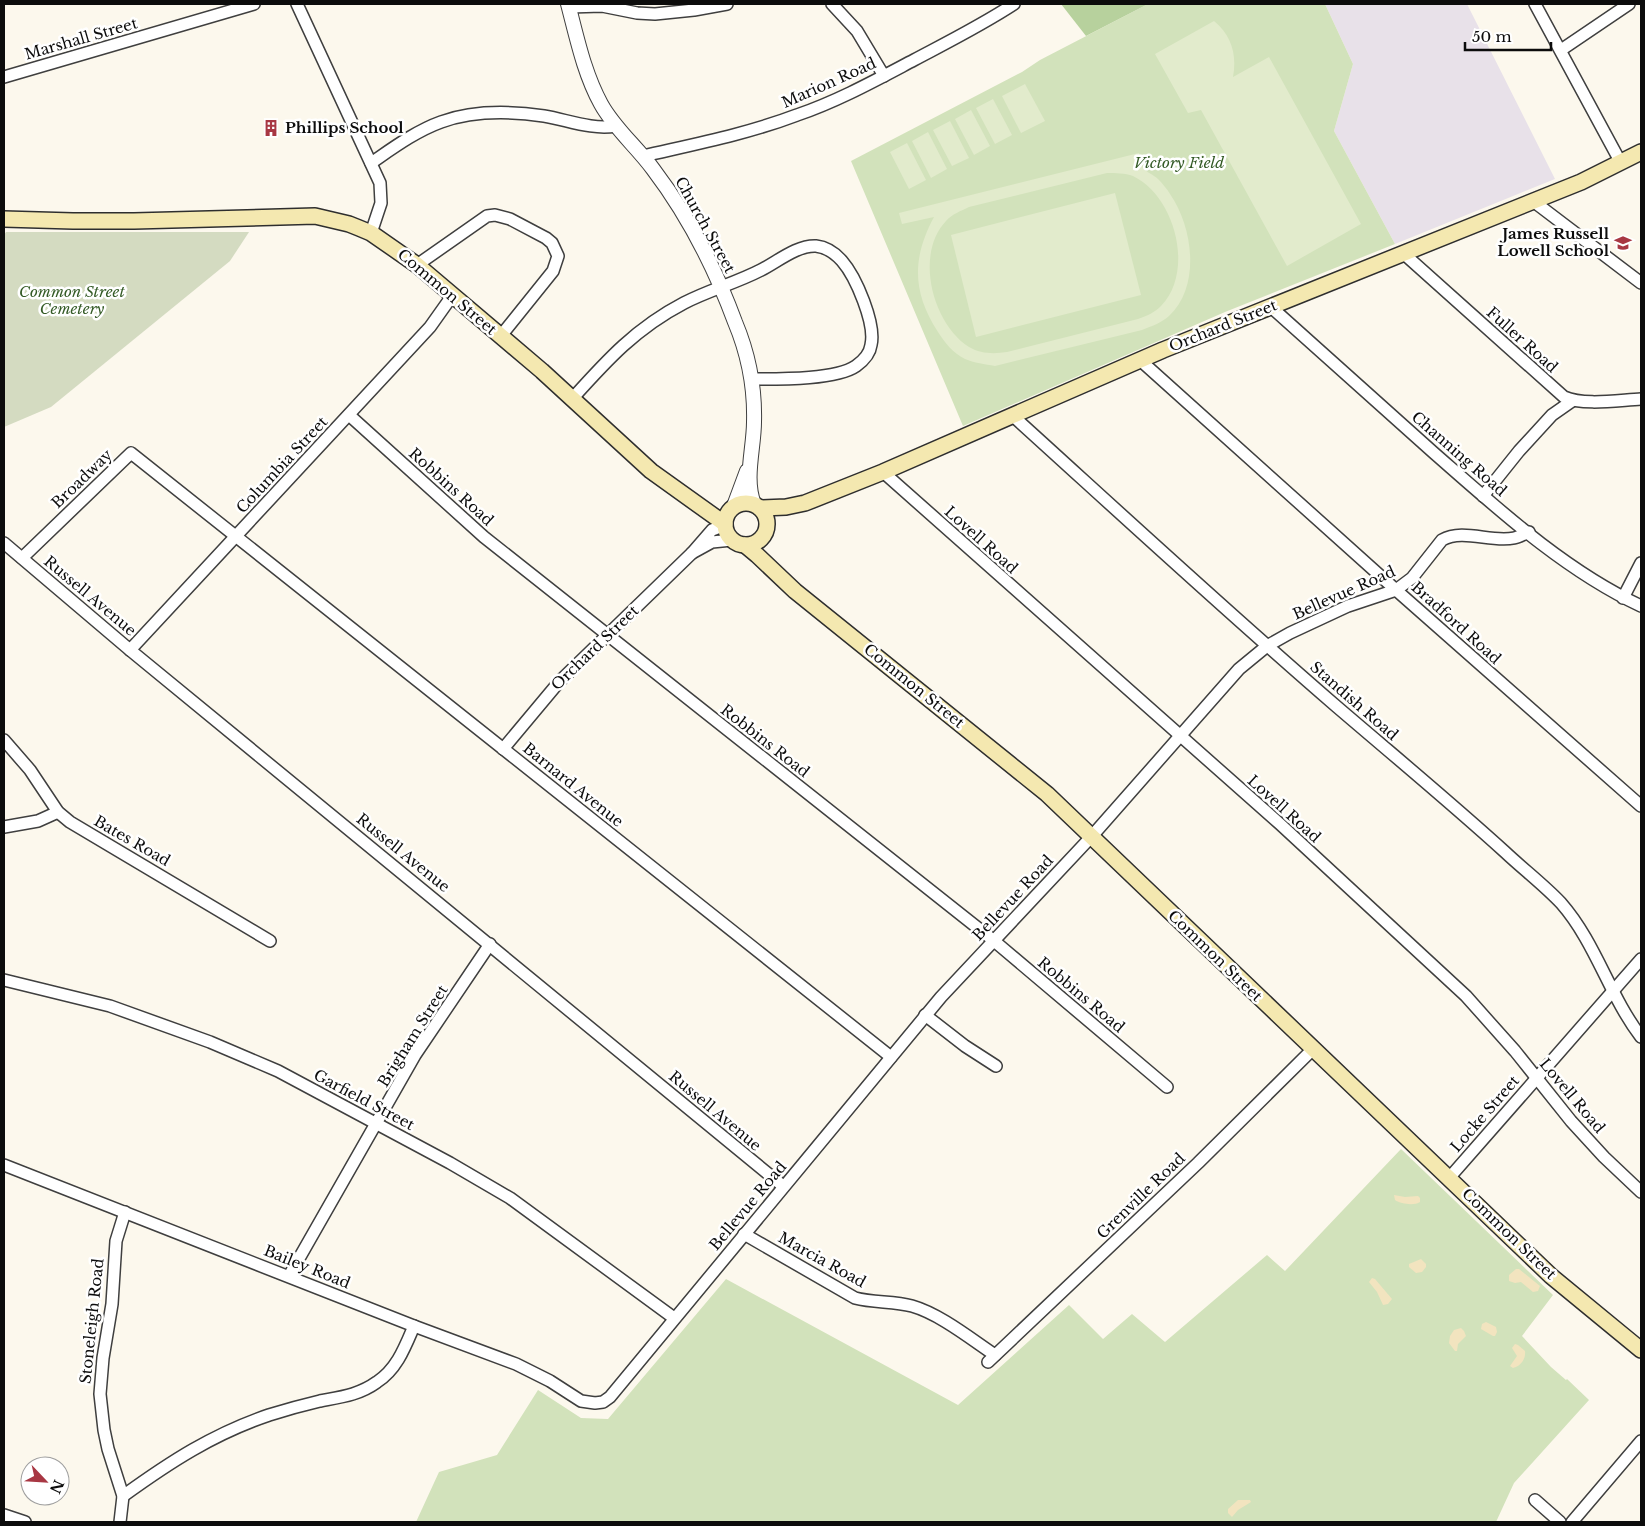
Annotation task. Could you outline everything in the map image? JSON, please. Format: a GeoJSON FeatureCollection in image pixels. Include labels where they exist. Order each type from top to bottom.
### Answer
{"type":"FeatureCollection","features":[{"type":"Feature","properties":{"kind":"main road","name":"Orchard Street"},"geometry":{"type":"LineString","coordinates":[[757,506],[786,508],[805,503],[883,472],[1140,360],[1581,182],[1641,152]]}},
{"type":"Feature","properties":{"kind":"main road","name":"Common Street"},"geometry":{"type":"LineString","coordinates":[[4,219],[124,221],[315,216],[349,224],[371,233],[417,264],[651,470],[725,524]]}},
{"type":"Feature","properties":{"kind":"main road","name":"Common Street"},"geometry":{"type":"LineString","coordinates":[[688,497],[710,504],[734,507]]}},
{"type":"Feature","properties":{"kind":"main road"},"geometry":{"type":"LineString","coordinates":[[744,503],[757,506],[767,520],[766,532],[758,542],[738,542],[726,531],[727,514],[734,507],[744,503]]}},
{"type":"Feature","properties":{"kind":"main road","name":"Orchard Street"},"geometry":{"type":"LineString","coordinates":[[766,532],[805,503]]}},
{"type":"Feature","properties":{"kind":"main road","name":"Common Street"},"geometry":{"type":"LineString","coordinates":[[766,532],[767,546],[777,575]]}},
{"type":"Feature","properties":{"kind":"main road","name":"Common Street"},"geometry":{"type":"LineString","coordinates":[[738,542],[757,554],[795,591],[1022,773],[1092,836],[1170,913],[1450,1177],[1552,1276],[1641,1350]]}},
{"type":"Feature","properties":{"kind":"street","name":"Marshall Street"},"geometry":{"type":"LineString","coordinates":[[4,77],[254,4]]}},
{"type":"Feature","properties":{"kind":"street"},"geometry":{"type":"LineString","coordinates":[[297,4],[380,183],[381,194],[378,214],[371,233]]}},
{"type":"Feature","properties":{"kind":"street"},"geometry":{"type":"LineString","coordinates":[[569,6],[602,6],[637,13],[655,14],[727,4]]}},
{"type":"Feature","properties":{"kind":"street"},"geometry":{"type":"LineString","coordinates":[[832,4],[857,31],[884,76]]}},
{"type":"Feature","properties":{"kind":"street","name":"Marion Road"},"geometry":{"type":"LineString","coordinates":[[643,156],[715,141],[813,109],[884,76],[988,21],[1014,4]]}},
{"type":"Feature","properties":{"kind":"street"},"geometry":{"type":"LineString","coordinates":[[1535,4],[1621,163]]}},
{"type":"Feature","properties":{"kind":"street"},"geometry":{"type":"LineString","coordinates":[[1560,50],[1629,4]]}},
{"type":"Feature","properties":{"kind":"street","name":"Church Street"},"geometry":{"type":"LineString","coordinates":[[569,6],[588,76],[601,104],[616,126],[643,156],[686,218],[720,286],[742,339],[752,379],[754,413],[751,491],[757,506]]}},
{"type":"Feature","properties":{"kind":"street"},"geometry":{"type":"LineString","coordinates":[[371,163],[423,130],[440,122],[474,114],[509,112],[546,116],[590,127],[606,128],[616,126]]}},
{"type":"Feature","properties":{"kind":"street"},"geometry":{"type":"LineString","coordinates":[[1533,201],[1641,283]]}},
{"type":"Feature","properties":{"kind":"street"},"geometry":{"type":"LineString","coordinates":[[417,264],[487,216],[495,215],[510,219],[552,243],[558,256],[553,271],[500,337]]}},
{"type":"Feature","properties":{"kind":"street"},"geometry":{"type":"LineString","coordinates":[[572,399],[632,336],[668,312],[720,286],[759,271],[796,250],[815,246],[832,252],[847,267],[870,321],[872,340],[868,355],[856,367],[836,374],[752,379]]}},
{"type":"Feature","properties":{"kind":"street","name":"Fuller Road"},"geometry":{"type":"LineString","coordinates":[[1403,253],[1554,389],[1572,401]]}},
{"type":"Feature","properties":{"kind":"street","name":"Columbia Street"},"geometry":{"type":"LineString","coordinates":[[130,650],[430,327],[452,296]]}},
{"type":"Feature","properties":{"kind":"street","name":"Channing Road"},"geometry":{"type":"LineString","coordinates":[[1270,306],[1483,496],[1585,576],[1641,606]]}},
{"type":"Feature","properties":{"kind":"street","name":"Bradford Road"},"geometry":{"type":"LineString","coordinates":[[1140,360],[1396,590],[1641,806]]}},
{"type":"Feature","properties":{"kind":"street"},"geometry":{"type":"LineString","coordinates":[[1483,496],[1519,451],[1552,415],[1572,401],[1641,399]]}},
{"type":"Feature","properties":{"kind":"street","name":"Robbins Road"},"geometry":{"type":"LineString","coordinates":[[349,415],[466,522],[993,940],[1167,1087]]}},
{"type":"Feature","properties":{"kind":"street","name":"Standish Road"},"geometry":{"type":"LineString","coordinates":[[1013,416],[1267,646],[1473,824],[1560,903],[1582,930],[1613,991],[1641,1037]]}},
{"type":"Feature","properties":{"kind":"street","name":"Broadway"},"geometry":{"type":"LineString","coordinates":[[22,558],[131,453],[237,536]]}},
{"type":"Feature","properties":{"kind":"street","name":"Church Street"},"geometry":{"type":"LineString","coordinates":[[734,507],[752,453]]}},
{"type":"Feature","properties":{"kind":"street","name":"Lovell Road"},"geometry":{"type":"LineString","coordinates":[[883,472],[1280,824],[1466,996],[1515,1051],[1571,1121],[1604,1157],[1641,1192]]}},
{"type":"Feature","properties":{"kind":"street","name":"Orchard Street"},"geometry":{"type":"LineString","coordinates":[[504,749],[552,690],[692,553],[712,530],[725,524]]}},
{"type":"Feature","properties":{"kind":"street","name":"Bellevue Road"},"geometry":{"type":"LineString","coordinates":[[595,1403],[603,1402],[610,1397],[925,1014],[1092,836],[1239,669],[1267,646],[1348,606],[1396,590],[1412,578],[1442,540],[1448,536],[1499,539],[1513,538],[1529,532]]}},
{"type":"Feature","properties":{"kind":"street","name":"Barnard Avenue"},"geometry":{"type":"LineString","coordinates":[[237,536],[890,1057]]}},
{"type":"Feature","properties":{"kind":"street","name":"Orchard Street"},"geometry":{"type":"LineString","coordinates":[[692,553],[712,542],[738,542]]}},
{"type":"Feature","properties":{"kind":"street","name":"Russell Avenue"},"geometry":{"type":"LineString","coordinates":[[4,543],[130,650],[784,1186]]}},
{"type":"Feature","properties":{"kind":"street"},"geometry":{"type":"LineString","coordinates":[[1623,598],[1641,563]]}},
{"type":"Feature","properties":{"kind":"street","name":"Bates Road"},"geometry":{"type":"LineString","coordinates":[[4,740],[30,770],[58,812],[70,822],[270,941]]}},
{"type":"Feature","properties":{"kind":"street"},"geometry":{"type":"LineString","coordinates":[[1631,798],[1641,792]]}},
{"type":"Feature","properties":{"kind":"street"},"geometry":{"type":"LineString","coordinates":[[4,828],[38,821],[58,812]]}},
{"type":"Feature","properties":{"kind":"street","name":"Brigham Street"},"geometry":{"type":"LineString","coordinates":[[289,1276],[429,1034],[490,944]]}},
{"type":"Feature","properties":{"kind":"street","name":"Locke Street"},"geometry":{"type":"LineString","coordinates":[[1450,1177],[1641,959]]}},
{"type":"Feature","properties":{"kind":"street","name":"Garfield Street"},"geometry":{"type":"LineString","coordinates":[[4,980],[84,998],[161,1023],[258,1062],[450,1163],[510,1198],[674,1318]]}},
{"type":"Feature","properties":{"kind":"street"},"geometry":{"type":"LineString","coordinates":[[925,1014],[964,1046],[996,1066]]}},
{"type":"Feature","properties":{"kind":"street","name":"Grenville Road"},"geometry":{"type":"LineString","coordinates":[[992,1359],[1205,1156],[1313,1049]]}},
{"type":"Feature","properties":{"kind":"street","name":"Bailey Road"},"geometry":{"type":"LineString","coordinates":[[4,1165],[414,1326],[516,1364],[550,1381],[581,1400],[595,1403]]}},
{"type":"Feature","properties":{"kind":"street","name":"Stoneleigh Road"},"geometry":{"type":"LineString","coordinates":[[120,1522],[123,1496],[108,1449],[100,1394],[103,1358],[112,1304],[116,1241],[125,1212]]}},
{"type":"Feature","properties":{"kind":"street","name":"Marcia Road"},"geometry":{"type":"LineString","coordinates":[[744,1234],[855,1298],[869,1302],[914,1307],[929,1314],[992,1359]]}},
{"type":"Feature","properties":{"kind":"street"},"geometry":{"type":"LineString","coordinates":[[123,1496],[174,1460],[216,1437],[269,1415],[355,1394],[368,1388],[379,1381],[398,1360],[414,1326]]}},
{"type":"Feature","properties":{"kind":"street"},"geometry":{"type":"LineString","coordinates":[[1572,1522],[1641,1441]]}},
{"type":"Feature","properties":{"kind":"street"},"geometry":{"type":"LineString","coordinates":[[1535,1500],[1560,1522]]}},
{"type":"Feature","properties":{"kind":"street"},"geometry":{"type":"LineString","coordinates":[[4,1515],[25,1522]]}},
{"type":"Feature","properties":{"kind":"shaded area"},"geometry":{"type":"Polygon","coordinates":[[[1325,4],[1467,4],[1555,179],[1395,244],[1334,131],[1353,64],[1325,4]]]}},
{"type":"Feature","properties":{"kind":"green space"},"geometry":{"type":"Polygon","coordinates":[[[1061,4],[1148,4],[1086,36],[1061,4]]]}},
{"type":"Feature","properties":{"kind":"green space","name":"Victory Field"},"geometry":{"type":"Polygon","coordinates":[[[1148,4],[1325,4],[1353,64],[1334,131],[1395,244],[1225,312],[963,426],[851,161],[1148,4]]]}},
{"type":"Feature","properties":{"kind":"green space"},"geometry":{"type":"Polygon","coordinates":[[[1214,21],[1225,33],[1232,46],[1234,61],[1233,77],[1269,57],[1361,224],[1287,266],[1201,110],[1188,113],[1155,54],[1214,21]]]}},
{"type":"Feature","properties":{"kind":"green space"},"geometry":{"type":"Polygon","coordinates":[[[1025,84],[1045,121],[1021,133],[1002,96],[1025,84]]]}},
{"type":"Feature","properties":{"kind":"green space"},"geometry":{"type":"Polygon","coordinates":[[[993,99],[1012,135],[995,144],[976,108],[993,99]]]}},
{"type":"Feature","properties":{"kind":"green space"},"geometry":{"type":"Polygon","coordinates":[[[971,110],[990,146],[974,155],[955,119],[971,110]]]}},
{"type":"Feature","properties":{"kind":"green space"},"geometry":{"type":"Polygon","coordinates":[[[950,121],[969,158],[952,166],[933,130],[950,121]]]}},
{"type":"Feature","properties":{"kind":"green space"},"geometry":{"type":"Polygon","coordinates":[[[928,132],[947,169],[931,178],[912,141],[928,132]]]}},
{"type":"Feature","properties":{"kind":"green space"},"geometry":{"type":"Polygon","coordinates":[[[907,143],[926,180],[909,189],[890,152],[907,143]]]}},
{"type":"Feature","properties":{"kind":"green space"},"geometry":{"type":"Polygon","coordinates":[[[1139,153],[1143,168],[1158,179],[1166,188],[1178,207],[1184,223],[1190,256],[1186,289],[1179,303],[1169,316],[1142,330],[995,366],[972,362],[957,354],[943,340],[923,303],[918,275],[919,261],[927,232],[934,217],[902,224],[899,213],[1139,153]],[[1107,173],[969,207],[946,221],[936,235],[931,252],[930,270],[937,306],[956,336],[969,347],[978,351],[992,353],[1007,352],[1138,319],[1151,314],[1161,306],[1171,291],[1177,274],[1176,235],[1169,217],[1160,200],[1148,186],[1133,176],[1107,173]]]}},
{"type":"Feature","properties":{"kind":"green space"},"geometry":{"type":"Polygon","coordinates":[[[1115,193],[1141,295],[976,337],[951,235],[1115,193]]]}},
{"type":"Feature","properties":{"kind":"green space","name":"Common Street Cemetery"},"geometry":{"type":"Polygon","coordinates":[[[6,232],[249,232],[230,261],[51,407],[4,427],[4,235],[6,232]]]}},
{"type":"Feature","properties":{"kind":"green space"},"geometry":{"type":"Polygon","coordinates":[[[1401,1149],[1553,1295],[1522,1336],[1551,1367],[1589,1400],[1514,1483],[1496,1522],[416,1522],[439,1472],[497,1455],[538,1390],[581,1418],[608,1419],[726,1279],[958,1405],[1069,1305],[1103,1339],[1132,1314],[1165,1342],[1267,1255],[1285,1271],[1401,1149]]]}},
{"type":"Feature","properties":{"kind":"sand"},"geometry":{"type":"Polygon","coordinates":[[[1394,1195],[1405,1197],[1418,1196],[1420,1202],[1411,1204],[1401,1203],[1395,1200],[1394,1195]]]}},
{"type":"Feature","properties":{"kind":"sand"},"geometry":{"type":"Polygon","coordinates":[[[1421,1259],[1426,1264],[1426,1267],[1422,1272],[1416,1273],[1409,1267],[1409,1264],[1421,1259]]]}},
{"type":"Feature","properties":{"kind":"sand"},"geometry":{"type":"Polygon","coordinates":[[[1516,1269],[1519,1269],[1540,1286],[1538,1291],[1533,1292],[1521,1282],[1509,1281],[1509,1275],[1516,1269]]]}},
{"type":"Feature","properties":{"kind":"sand"},"geometry":{"type":"Polygon","coordinates":[[[1372,1278],[1392,1299],[1388,1304],[1383,1305],[1377,1292],[1369,1282],[1372,1278]]]}},
{"type":"Feature","properties":{"kind":"sand"},"geometry":{"type":"Polygon","coordinates":[[[1486,1322],[1496,1327],[1497,1332],[1495,1336],[1481,1329],[1482,1324],[1486,1322]]]}},
{"type":"Feature","properties":{"kind":"sand"},"geometry":{"type":"Polygon","coordinates":[[[1461,1328],[1466,1336],[1458,1344],[1457,1351],[1455,1351],[1449,1343],[1450,1336],[1454,1330],[1461,1328]]]}},
{"type":"Feature","properties":{"kind":"sand"},"geometry":{"type":"Polygon","coordinates":[[[1515,1344],[1525,1351],[1525,1354],[1521,1364],[1513,1368],[1510,1366],[1517,1356],[1512,1348],[1515,1344]]]}},
{"type":"Feature","properties":{"kind":"sand"},"geometry":{"type":"Polygon","coordinates":[[[1238,1500],[1250,1500],[1251,1502],[1238,1510],[1232,1517],[1228,1513],[1228,1509],[1238,1500]]]}},
{"type":"Feature","properties":{"kind":"place","name":"Phillips School"},"geometry":{"type":"Point","coordinates":[271,128]}},
{"type":"Feature","properties":{"kind":"place","name":"James Russell Lowell School"},"geometry":{"type":"Point","coordinates":[1623,243]}}]}
